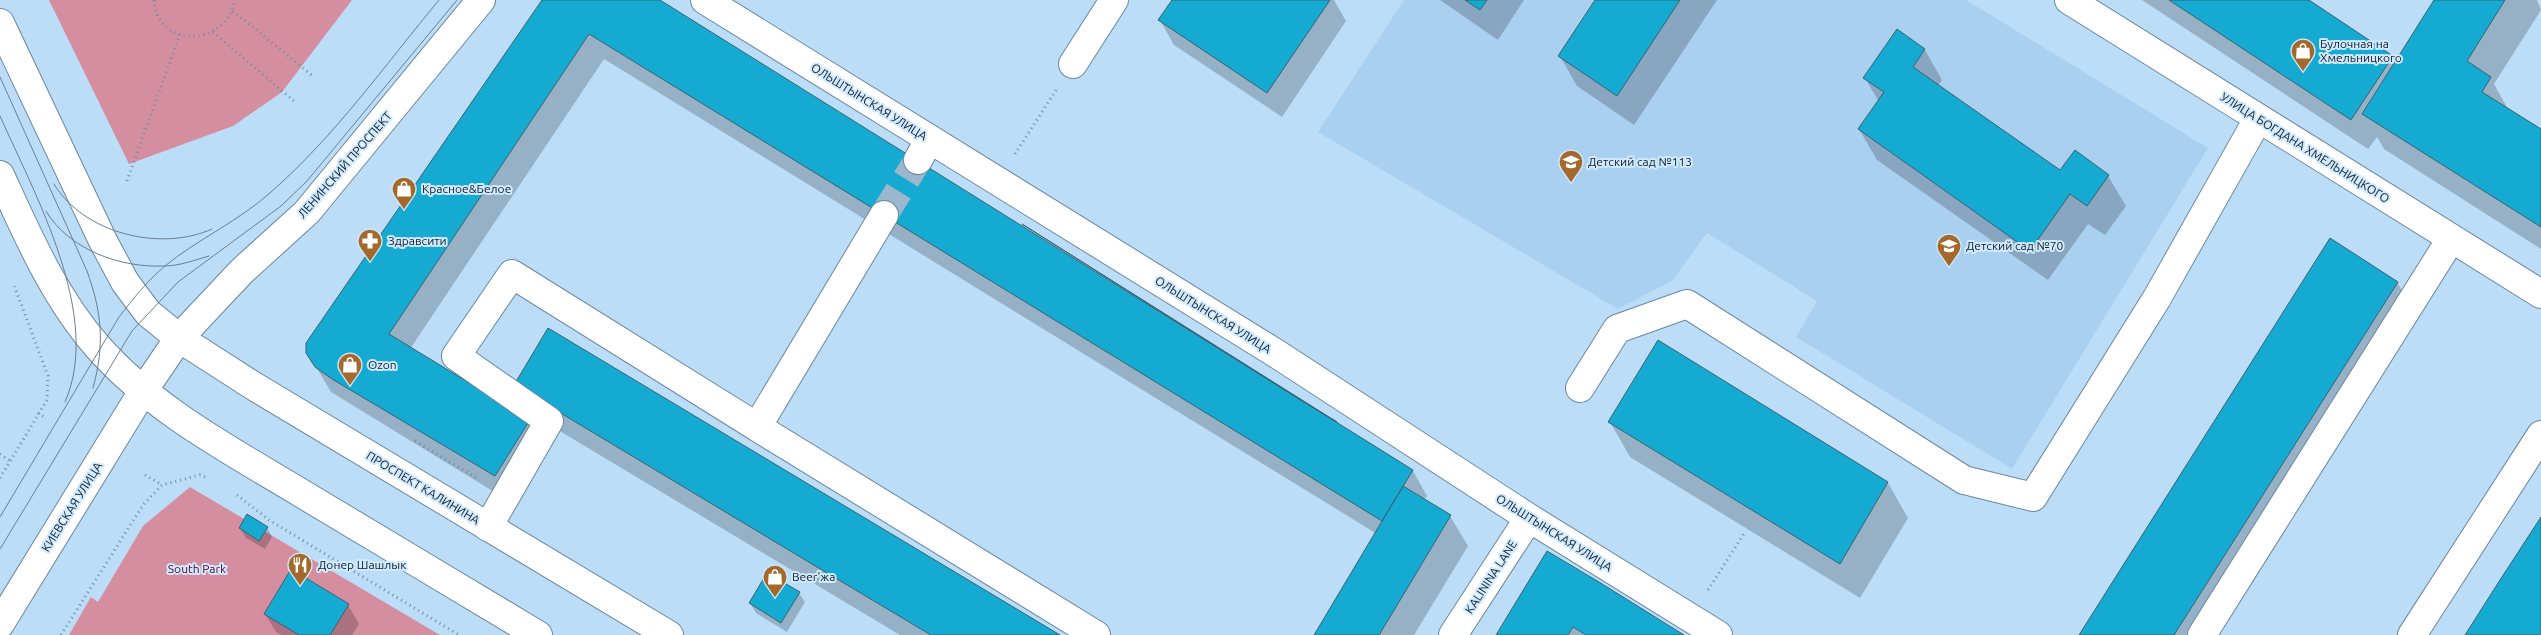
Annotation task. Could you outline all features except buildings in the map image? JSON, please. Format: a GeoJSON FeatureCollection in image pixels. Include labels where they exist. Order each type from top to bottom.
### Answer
{"type":"FeatureCollection","features":[{"type":"Feature","properties":{"kind":"street","name":"ЛЕНИНСКИЙ ПРОСПЕКТ"},"geometry":{"type":"LineString","coordinates":[[143,391],[179,338],[242,272],[307,212],[481,0]]}},
{"type":"Feature","properties":{"kind":"street","name":"ОЛЬШТЫНСКАЯ УЛИЦА"},"geometry":{"type":"LineString","coordinates":[[705,0],[923,150],[997,181],[1277,354],[1529,518],[1718,635]]}},
{"type":"Feature","properties":{"kind":"street"},"geometry":{"type":"LineString","coordinates":[[1073,64],[1114,0]]}},
{"type":"Feature","properties":{"kind":"street","name":"УЛИЦА БОГДАНА ХМЕЛЬНИЦКОГО"},"geometry":{"type":"LineString","coordinates":[[2069,0],[2541,294]]}},
{"type":"Feature","properties":{"kind":"street","name":"ПРОСПЕКТ КАЛИНИНА"},"geometry":{"type":"LineString","coordinates":[[0,23],[79,194],[125,282],[148,313],[179,338],[252,385],[669,635]]}},
{"type":"Feature","properties":{"kind":"street"},"geometry":{"type":"LineString","coordinates":[[1580,388],[1617,329],[1687,304],[1964,480],[2033,497],[2157,298],[2258,119]]}},
{"type":"Feature","properties":{"kind":"street"},"geometry":{"type":"LineString","coordinates":[[0,175],[20,219],[62,298],[97,346],[143,391],[218,444],[538,635]]}},
{"type":"Feature","properties":{"kind":"street"},"geometry":{"type":"LineString","coordinates":[[757,427],[884,215]]}},
{"type":"Feature","properties":{"kind":"street"},"geometry":{"type":"LineString","coordinates":[[2202,635],[2451,239]]}},
{"type":"Feature","properties":{"kind":"street"},"geometry":{"type":"LineString","coordinates":[[488,527],[549,420],[456,356],[512,274],[1096,635]]}},
{"type":"Feature","properties":{"kind":"street","name":"КИЕВСКАЯ УЛИЦА"},"geometry":{"type":"LineString","coordinates":[[0,624],[143,391]]}},
{"type":"Feature","properties":{"kind":"street"},"geometry":{"type":"LineString","coordinates":[[2412,635],[2541,435]]}},
{"type":"Feature","properties":{"kind":"street","name":"KALININA LANE"},"geometry":{"type":"LineString","coordinates":[[1453,635],[1529,518]]}},
{"type":"Feature","properties":{"kind":"path"},"geometry":{"type":"LineString","coordinates":[[154,0],[160,18],[168,28],[192,37],[206,36],[227,20],[233,11],[235,0]]}},
{"type":"Feature","properties":{"kind":"path"},"geometry":{"type":"LineString","coordinates":[[233,11],[314,77]]}},
{"type":"Feature","properties":{"kind":"path"},"geometry":{"type":"LineString","coordinates":[[213,32],[294,101]]}},
{"type":"Feature","properties":{"kind":"path"},"geometry":{"type":"LineString","coordinates":[[128,180],[180,34]]}},
{"type":"Feature","properties":{"kind":"path"},"geometry":{"type":"LineString","coordinates":[[997,181],[1073,64]]}},
{"type":"Feature","properties":{"kind":"path"},"geometry":{"type":"LineString","coordinates":[[0,478],[47,400],[48,376],[11,278]]}},
{"type":"Feature","properties":{"kind":"path"},"geometry":{"type":"LineString","coordinates":[[38,413],[46,418]]}},
{"type":"Feature","properties":{"kind":"path"},"geometry":{"type":"LineString","coordinates":[[0,454],[10,461]]}},
{"type":"Feature","properties":{"kind":"path"},"geometry":{"type":"LineString","coordinates":[[145,475],[162,485]]}},
{"type":"Feature","properties":{"kind":"path"},"geometry":{"type":"LineString","coordinates":[[61,635],[143,505],[162,485],[200,475],[217,481]]}},
{"type":"Feature","properties":{"kind":"path"},"geometry":{"type":"LineString","coordinates":[[232,492],[269,520],[459,635]]}},
{"type":"Feature","properties":{"kind":"path"},"geometry":{"type":"LineString","coordinates":[[1690,617],[1745,532]]}},
{"type":"Feature","properties":{"kind":"shaded area"},"geometry":{"type":"Polygon","coordinates":[[[1404,0],[1966,0],[2208,148],[2012,469],[1796,337],[1817,301],[1707,233],[1672,281],[1618,309],[1318,132],[1404,0]]]}},
{"type":"Feature","properties":{"kind":"green space"},"geometry":{"type":"Polygon","coordinates":[[[49,0],[352,0],[282,92],[233,126],[129,164],[49,0]]]}},
{"type":"Feature","properties":{"kind":"green space","name":"South Park"},"geometry":{"type":"Polygon","coordinates":[[[190,487],[440,635],[69,635],[91,597],[98,602],[143,526],[190,487]]]}},
{"type":"Feature","properties":{"kind":"tunnel"},"geometry":{"type":"LineString","coordinates":[[884,215],[918,160]]}},
{"type":"Feature","properties":{"kind":"tram line"},"geometry":{"type":"LineString","coordinates":[[0,517],[119,317],[140,290],[178,256],[259,202],[317,148],[439,0]]}},
{"type":"Feature","properties":{"kind":"tram line"},"geometry":{"type":"LineString","coordinates":[[0,549],[132,331],[178,282],[281,206],[307,181],[457,0]]}},
{"type":"Feature","properties":{"kind":"tram line"},"geometry":{"type":"LineString","coordinates":[[0,77],[92,286],[99,315],[100,329],[99,357],[93,388]]}},
{"type":"Feature","properties":{"kind":"tram line"},"geometry":{"type":"LineString","coordinates":[[0,116],[46,219],[60,256],[70,295],[76,332],[75,368],[65,402]]}},
{"type":"Feature","properties":{"kind":"tram line"},"geometry":{"type":"LineString","coordinates":[[54,184],[67,201],[84,215],[104,226],[125,234],[170,239],[192,236],[212,229]]}},
{"type":"Feature","properties":{"kind":"tram line"},"geometry":{"type":"LineString","coordinates":[[46,211],[56,225],[68,236],[82,246],[114,260],[148,266],[170,266],[209,256]]}},
{"type":"Feature","properties":{"kind":"place","name":"Булочная на Хмельницкого"},"geometry":{"type":"Point","coordinates":[2303,72]}},
{"type":"Feature","properties":{"kind":"place","name":"Детский сад №113"},"geometry":{"type":"Point","coordinates":[1571,183]}},
{"type":"Feature","properties":{"kind":"place","name":"Красное&Белое"},"geometry":{"type":"Point","coordinates":[404,210]}},
{"type":"Feature","properties":{"kind":"place","name":"Здравсити"},"geometry":{"type":"Point","coordinates":[370,262]}},
{"type":"Feature","properties":{"kind":"place","name":"Детский сад №70"},"geometry":{"type":"Point","coordinates":[1949,267]}},
{"type":"Feature","properties":{"kind":"place","name":"Ozon"},"geometry":{"type":"Point","coordinates":[350,386]}},
{"type":"Feature","properties":{"kind":"place","name":"Донер Шашлык"},"geometry":{"type":"Point","coordinates":[300,586]}},
{"type":"Feature","properties":{"kind":"place","name":"Beer'жа"},"geometry":{"type":"Point","coordinates":[775,598]}}]}
